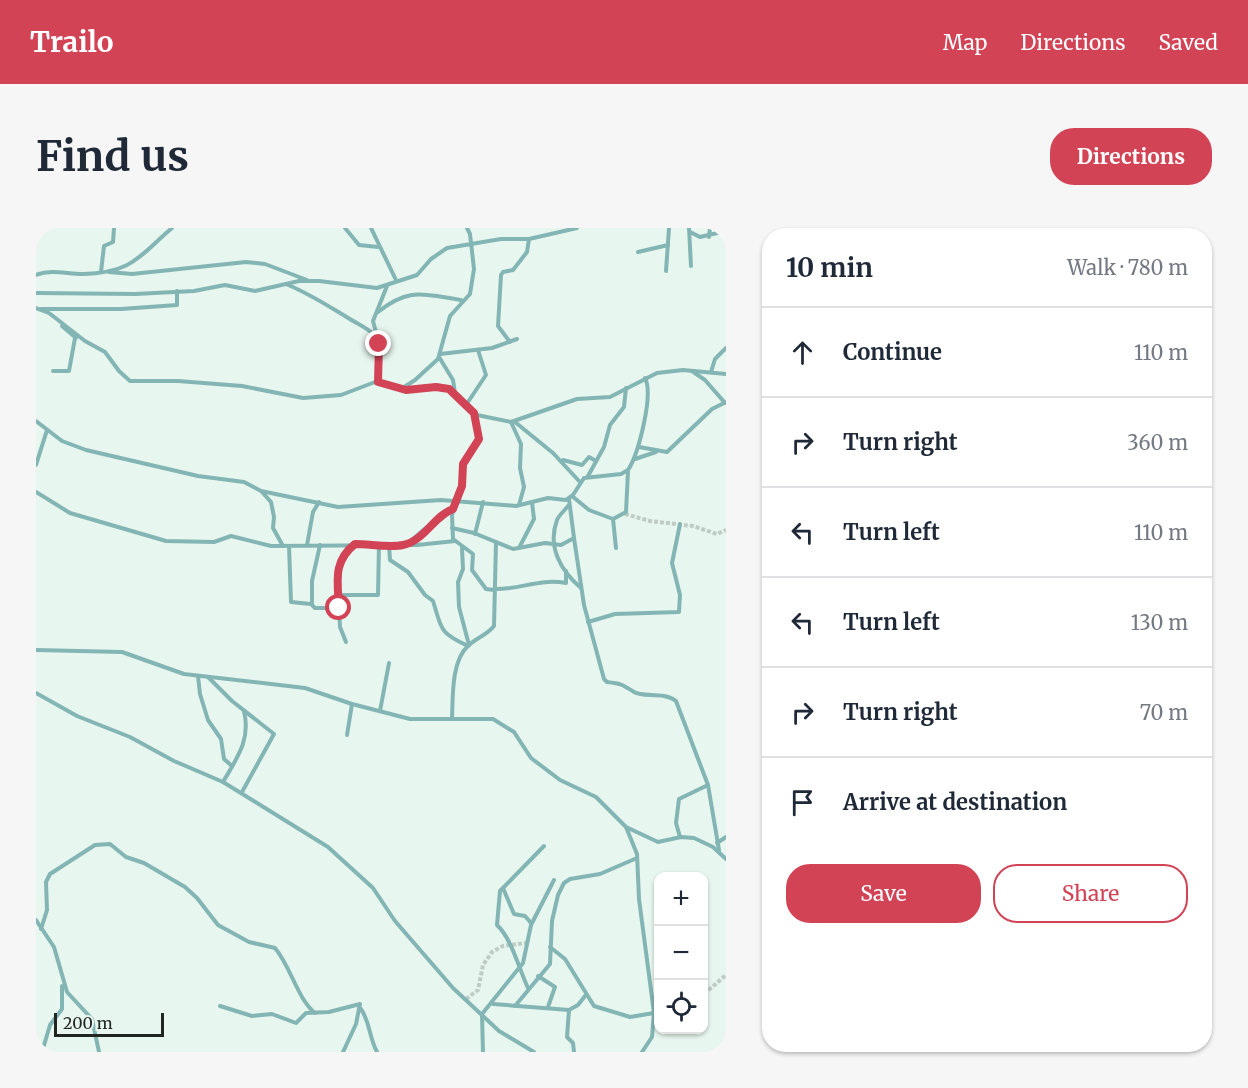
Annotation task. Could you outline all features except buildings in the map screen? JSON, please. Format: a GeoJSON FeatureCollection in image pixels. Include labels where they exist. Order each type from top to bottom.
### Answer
{"type":"FeatureCollection","features":[{"type":"Feature","properties":{"kind":"street"},"geometry":{"type":"LineString","coordinates":[[101,272],[104,246],[113,242],[114,228]]}},
{"type":"Feature","properties":{"kind":"street"},"geometry":{"type":"LineString","coordinates":[[108,272],[131,265],[172,228]]}},
{"type":"Feature","properties":{"kind":"street"},"geometry":{"type":"LineString","coordinates":[[345,228],[361,246],[378,247]]}},
{"type":"Feature","properties":{"kind":"street"},"geometry":{"type":"LineString","coordinates":[[371,228],[378,247],[389,260],[396,280]]}},
{"type":"Feature","properties":{"kind":"street"},"geometry":{"type":"LineString","coordinates":[[400,389],[415,380],[440,355],[450,316],[462,300],[470,294],[474,269],[470,234],[467,228]]}},
{"type":"Feature","properties":{"kind":"street"},"geometry":{"type":"LineString","coordinates":[[36,293],[177,291],[225,285],[255,291],[310,281],[343,282],[361,288],[387,285],[396,280],[417,275],[445,248],[470,243],[529,239],[578,228]]}},
{"type":"Feature","properties":{"kind":"street"},"geometry":{"type":"LineString","coordinates":[[666,271],[669,228]]}},
{"type":"Feature","properties":{"kind":"street"},"geometry":{"type":"LineString","coordinates":[[709,237],[710,228]]}},
{"type":"Feature","properties":{"kind":"street"},"geometry":{"type":"LineString","coordinates":[[690,230],[697,237],[709,237],[726,231]]}},
{"type":"Feature","properties":{"kind":"street"},"geometry":{"type":"LineString","coordinates":[[690,230],[691,266]]}},
{"type":"Feature","properties":{"kind":"street"},"geometry":{"type":"LineString","coordinates":[[510,342],[498,326],[501,275],[513,270],[527,252],[529,239]]}},
{"type":"Feature","properties":{"kind":"street"},"geometry":{"type":"LineString","coordinates":[[638,252],[668,245]]}},
{"type":"Feature","properties":{"kind":"street"},"geometry":{"type":"LineString","coordinates":[[36,274],[52,271],[81,274],[138,273],[246,262],[266,264],[310,281]]}},
{"type":"Feature","properties":{"kind":"street"},"geometry":{"type":"LineString","coordinates":[[285,284],[322,300],[345,317],[367,327],[377,337]]}},
{"type":"Feature","properties":{"kind":"street"},"geometry":{"type":"LineString","coordinates":[[378,382],[377,337],[373,325],[387,285]]}},
{"type":"Feature","properties":{"kind":"street"},"geometry":{"type":"LineString","coordinates":[[37,308],[122,309],[175,305],[177,304],[177,291]]}},
{"type":"Feature","properties":{"kind":"street"},"geometry":{"type":"LineString","coordinates":[[375,314],[394,300],[420,293],[462,300]]}},
{"type":"Feature","properties":{"kind":"street"},"geometry":{"type":"LineString","coordinates":[[37,308],[109,356],[121,373],[134,381],[235,385],[303,398],[341,395],[378,382],[400,389],[442,387],[455,393],[474,413],[513,422],[560,459],[579,481]]}},
{"type":"Feature","properties":{"kind":"street"},"geometry":{"type":"LineString","coordinates":[[60,323],[75,338],[85,341]]}},
{"type":"Feature","properties":{"kind":"street"},"geometry":{"type":"LineString","coordinates":[[53,371],[69,371],[75,338]]}},
{"type":"Feature","properties":{"kind":"street"},"geometry":{"type":"LineString","coordinates":[[440,355],[478,350],[518,339]]}},
{"type":"Feature","properties":{"kind":"street"},"geometry":{"type":"LineString","coordinates":[[711,372],[715,359],[726,348]]}},
{"type":"Feature","properties":{"kind":"street"},"geometry":{"type":"LineString","coordinates":[[466,405],[486,375],[478,350]]}},
{"type":"Feature","properties":{"kind":"street"},"geometry":{"type":"LineString","coordinates":[[440,355],[453,380],[455,393]]}},
{"type":"Feature","properties":{"kind":"street"},"geometry":{"type":"LineString","coordinates":[[513,422],[577,399],[606,398],[645,378],[667,371],[726,374]]}},
{"type":"Feature","properties":{"kind":"street"},"geometry":{"type":"LineString","coordinates":[[635,459],[646,453],[663,452],[675,447],[712,409],[725,403],[705,380],[691,371]]}},
{"type":"Feature","properties":{"kind":"street"},"geometry":{"type":"LineString","coordinates":[[645,378],[649,392],[635,459],[628,470],[621,474],[588,476],[579,481],[571,498],[569,505],[581,589],[588,622],[606,682],[626,684],[635,692],[667,696],[676,701],[708,785],[720,852]]}},
{"type":"Feature","properties":{"kind":"street"},"geometry":{"type":"LineString","coordinates":[[588,476],[604,447],[610,425],[624,407],[626,388]]}},
{"type":"Feature","properties":{"kind":"street"},"geometry":{"type":"LineString","coordinates":[[474,413],[479,439],[463,464],[462,486],[453,509],[452,528],[455,541],[472,554],[472,570],[486,589],[519,588],[535,582],[566,583],[566,571]]}},
{"type":"Feature","properties":{"kind":"street"},"geometry":{"type":"LineString","coordinates":[[36,421],[62,441],[86,450],[201,477],[244,482],[261,492],[271,502],[274,517],[273,528],[283,546]]}},
{"type":"Feature","properties":{"kind":"street"},"geometry":{"type":"LineString","coordinates":[[513,422],[521,444],[520,468],[524,487],[519,505]]}},
{"type":"Feature","properties":{"kind":"street"},"geometry":{"type":"LineString","coordinates":[[36,465],[47,429]]}},
{"type":"Feature","properties":{"kind":"street"},"geometry":{"type":"LineString","coordinates":[[639,447],[663,452]]}},
{"type":"Feature","properties":{"kind":"street"},"geometry":{"type":"LineString","coordinates":[[560,459],[582,465],[588,457],[597,461]]}},
{"type":"Feature","properties":{"kind":"street"},"geometry":{"type":"LineString","coordinates":[[261,492],[350,508],[456,500],[519,505],[548,498],[571,498],[589,510],[613,519],[626,512],[628,470]]}},
{"type":"Feature","properties":{"kind":"street"},"geometry":{"type":"LineString","coordinates":[[36,492],[70,513],[166,541],[214,542],[231,536],[258,545],[283,546],[403,545],[455,541]]}},
{"type":"Feature","properties":{"kind":"street"},"geometry":{"type":"LineString","coordinates":[[307,545],[313,512],[318,502]]}},
{"type":"Feature","properties":{"kind":"street"},"geometry":{"type":"LineString","coordinates":[[475,534],[483,502]]}},
{"type":"Feature","properties":{"kind":"street"},"geometry":{"type":"LineString","coordinates":[[519,548],[535,516],[532,502]]}},
{"type":"Feature","properties":{"kind":"street"},"geometry":{"type":"LineString","coordinates":[[569,505],[557,519],[554,544],[556,561],[581,589]]}},
{"type":"Feature","properties":{"kind":"street"},"geometry":{"type":"LineString","coordinates":[[403,545],[414,539],[444,513],[453,509]]}},
{"type":"Feature","properties":{"kind":"street"},"geometry":{"type":"LineString","coordinates":[[613,519],[616,548]]}},
{"type":"Feature","properties":{"kind":"street"},"geometry":{"type":"LineString","coordinates":[[588,622],[615,614],[679,612],[680,595],[672,563],[680,524]]}},
{"type":"Feature","properties":{"kind":"street"},"geometry":{"type":"LineString","coordinates":[[452,528],[475,534],[510,548],[564,544],[574,538]]}},
{"type":"Feature","properties":{"kind":"street"},"geometry":{"type":"LineString","coordinates":[[452,718],[455,680],[460,658],[469,645],[494,628],[496,542]]}},
{"type":"Feature","properties":{"kind":"street"},"geometry":{"type":"LineString","coordinates":[[346,642],[340,628],[339,562],[355,544]]}},
{"type":"Feature","properties":{"kind":"street"},"geometry":{"type":"LineString","coordinates":[[338,594],[378,595],[379,544]]}},
{"type":"Feature","properties":{"kind":"street"},"geometry":{"type":"LineString","coordinates":[[312,604],[312,581],[320,545]]}},
{"type":"Feature","properties":{"kind":"street"},"geometry":{"type":"LineString","coordinates":[[389,545],[390,560],[408,572],[425,595],[433,601],[438,624],[450,637],[469,645]]}},
{"type":"Feature","properties":{"kind":"street"},"geometry":{"type":"LineString","coordinates":[[289,546],[291,602],[312,604],[315,608],[339,608]]}},
{"type":"Feature","properties":{"kind":"street"},"geometry":{"type":"LineString","coordinates":[[462,548],[463,568],[458,582],[459,607],[465,637],[469,645]]}},
{"type":"Feature","properties":{"kind":"street"},"geometry":{"type":"LineString","coordinates":[[36,650],[122,652],[175,671],[198,676],[305,688],[352,704],[412,719],[486,718],[504,723],[516,734],[531,758],[560,780],[596,797],[626,827],[634,841],[654,1013],[652,1037],[642,1052]]}},
{"type":"Feature","properties":{"kind":"street"},"geometry":{"type":"LineString","coordinates":[[380,711],[389,663]]}},
{"type":"Feature","properties":{"kind":"street"},"geometry":{"type":"LineString","coordinates":[[198,676],[201,699],[208,720],[221,739],[224,759],[232,766]]}},
{"type":"Feature","properties":{"kind":"street"},"geometry":{"type":"LineString","coordinates":[[207,676],[243,710],[274,734],[242,792]]}},
{"type":"Feature","properties":{"kind":"street"},"geometry":{"type":"LineString","coordinates":[[36,693],[77,716],[130,737],[174,761],[242,792],[335,852],[373,888],[437,972],[499,1030],[534,1052]]}},
{"type":"Feature","properties":{"kind":"street"},"geometry":{"type":"LineString","coordinates":[[347,735],[352,704]]}},
{"type":"Feature","properties":{"kind":"street"},"geometry":{"type":"LineString","coordinates":[[223,782],[245,745],[247,722],[243,710]]}},
{"type":"Feature","properties":{"kind":"street"},"geometry":{"type":"LineString","coordinates":[[680,837],[676,823],[679,799],[708,785]]}},
{"type":"Feature","properties":{"kind":"street"},"geometry":{"type":"LineString","coordinates":[[626,827],[657,842],[680,837],[700,840],[720,852],[726,859]]}},
{"type":"Feature","properties":{"kind":"street"},"geometry":{"type":"LineString","coordinates":[[717,843],[726,837]]}},
{"type":"Feature","properties":{"kind":"street"},"geometry":{"type":"LineString","coordinates":[[41,929],[47,910],[46,882],[50,874],[95,845],[110,844],[126,857],[144,863],[185,887],[197,898],[218,925],[249,942],[275,948],[288,964],[308,1009],[315,1013]]}},
{"type":"Feature","properties":{"kind":"street"},"geometry":{"type":"LineString","coordinates":[[528,988],[518,970],[514,952],[496,925],[499,894],[503,887],[544,846]]}},
{"type":"Feature","properties":{"kind":"street"},"geometry":{"type":"LineString","coordinates":[[515,1006],[550,964],[549,947],[557,898],[566,881],[600,874],[637,858]]}},
{"type":"Feature","properties":{"kind":"street"},"geometry":{"type":"LineString","coordinates":[[483,1052],[482,1014],[525,961],[531,925],[554,880]]}},
{"type":"Feature","properties":{"kind":"street"},"geometry":{"type":"LineString","coordinates":[[503,887],[514,914],[527,918],[531,925]]}},
{"type":"Feature","properties":{"kind":"street"},"geometry":{"type":"LineString","coordinates":[[36,920],[54,947],[62,982],[62,1009],[50,1025],[42,1052]]}},
{"type":"Feature","properties":{"kind":"street"},"geometry":{"type":"LineString","coordinates":[[549,947],[565,959],[585,996],[600,1009],[625,1016],[654,1013]]}},
{"type":"Feature","properties":{"kind":"street"},"geometry":{"type":"LineString","coordinates":[[538,976],[555,987],[548,1007]]}},
{"type":"Feature","properties":{"kind":"street"},"geometry":{"type":"LineString","coordinates":[[62,982],[67,992],[92,1019],[99,1052]]}},
{"type":"Feature","properties":{"kind":"street"},"geometry":{"type":"LineString","coordinates":[[492,1004],[569,1010],[578,1005],[585,996]]}},
{"type":"Feature","properties":{"kind":"street"},"geometry":{"type":"LineString","coordinates":[[220,1006],[252,1016],[272,1014],[296,1023],[305,1013],[361,1004],[368,1020],[369,1034],[377,1052]]}},
{"type":"Feature","properties":{"kind":"street"},"geometry":{"type":"LineString","coordinates":[[343,1052],[361,1008]]}},
{"type":"Feature","properties":{"kind":"street"},"geometry":{"type":"LineString","coordinates":[[569,1010],[567,1037],[572,1043],[574,1052]]}},
{"type":"Feature","properties":{"kind":"tunnel"},"geometry":{"type":"LineString","coordinates":[[625,514],[650,521],[693,526],[717,534],[726,530]]}},
{"type":"Feature","properties":{"kind":"tunnel"},"geometry":{"type":"LineString","coordinates":[[466,999],[478,990],[483,965],[492,952],[503,946],[526,943]]}},
{"type":"Feature","properties":{"kind":"tunnel"},"geometry":{"type":"LineString","coordinates":[[708,991],[726,975]]}},
{"type":"Feature","properties":{"kind":"route"},"geometry":{"type":"LineString","coordinates":[[339,608],[336,585],[340,560],[355,544],[403,545],[412,541],[444,513],[453,509],[462,486],[463,464],[479,439],[478,422],[474,413],[449,389],[436,387],[406,390],[378,382],[379,344]]}}]}
